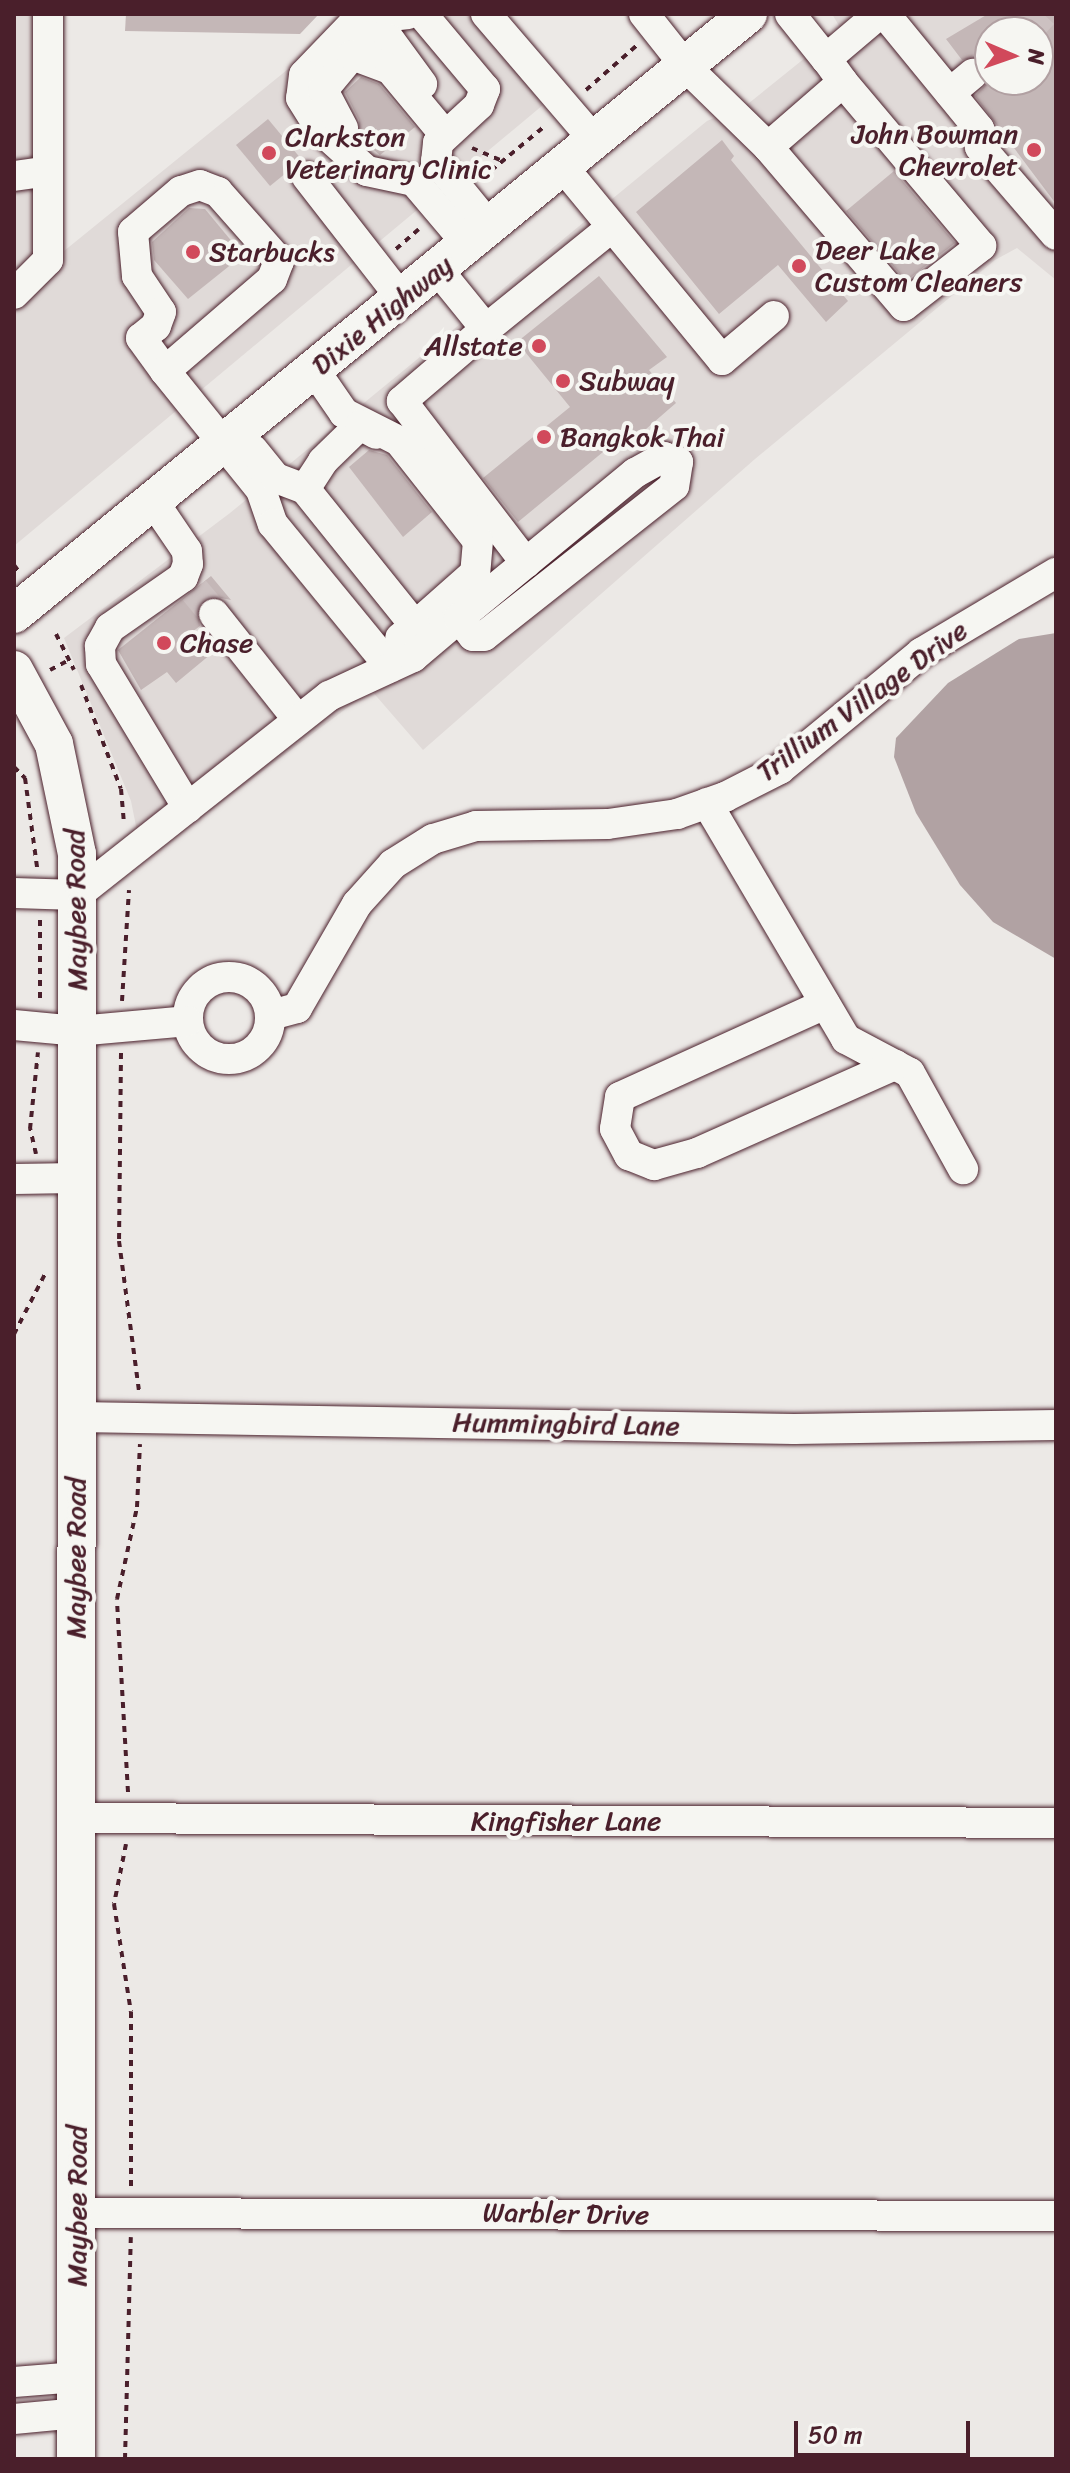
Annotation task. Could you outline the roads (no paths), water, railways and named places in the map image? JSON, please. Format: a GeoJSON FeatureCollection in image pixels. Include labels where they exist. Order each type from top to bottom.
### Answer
{"type":"FeatureCollection","features":[{"type":"Feature","properties":{"kind":"main road","name":"Dixie Highway"},"geometry":{"type":"LineString","coordinates":[[14,614],[232,439],[748,14]]}},
{"type":"Feature","properties":{"kind":"main road","name":"Maybee Road"},"geometry":{"type":"LineString","coordinates":[[31,670],[75,820],[77,895],[76,2459]]}},
{"type":"Feature","properties":{"kind":"street"},"geometry":{"type":"LineString","coordinates":[[14,294],[48,260],[48,14]]}},
{"type":"Feature","properties":{"kind":"street"},"geometry":{"type":"LineString","coordinates":[[408,14],[357,20],[304,75],[301,98],[320,129],[367,171],[389,172],[414,181],[451,203],[479,236]]}},
{"type":"Feature","properties":{"kind":"street"},"geometry":{"type":"LineString","coordinates":[[422,14],[485,89],[449,136],[436,161],[451,203]]}},
{"type":"Feature","properties":{"kind":"street"},"geometry":{"type":"LineString","coordinates":[[486,14],[595,141]]}},
{"type":"Feature","properties":{"kind":"street"},"geometry":{"type":"LineString","coordinates":[[644,26],[768,147],[904,306],[981,246],[790,14]]}},
{"type":"Feature","properties":{"kind":"street"},"geometry":{"type":"LineString","coordinates":[[768,147],[882,14],[979,129],[980,147],[1056,235]]}},
{"type":"Feature","properties":{"kind":"street"},"geometry":{"type":"LineString","coordinates":[[389,172],[323,100],[327,81],[352,55],[390,69],[449,136]]}},
{"type":"Feature","properties":{"kind":"street"},"geometry":{"type":"LineString","coordinates":[[950,93],[973,74]]}},
{"type":"Feature","properties":{"kind":"street"},"geometry":{"type":"LineString","coordinates":[[389,172],[449,136]]}},
{"type":"Feature","properties":{"kind":"street"},"geometry":{"type":"LineString","coordinates":[[563,167],[722,360],[774,316]]}},
{"type":"Feature","properties":{"kind":"street"},"geometry":{"type":"LineString","coordinates":[[14,176],[48,171]]}},
{"type":"Feature","properties":{"kind":"street"},"geometry":{"type":"LineString","coordinates":[[307,177],[402,299]]}},
{"type":"Feature","properties":{"kind":"street"},"geometry":{"type":"LineString","coordinates":[[165,371],[272,279],[279,261],[261,236],[218,192],[200,185],[181,191],[133,232],[137,276],[161,312],[156,326],[141,338],[165,371],[232,439],[276,478],[305,489],[415,626]]}},
{"type":"Feature","properties":{"kind":"street"},"geometry":{"type":"LineString","coordinates":[[526,563],[402,401],[612,227]]}},
{"type":"Feature","properties":{"kind":"street"},"geometry":{"type":"LineString","coordinates":[[438,270],[486,329]]}},
{"type":"Feature","properties":{"kind":"street"},"geometry":{"type":"LineString","coordinates":[[14,893],[77,895],[329,696],[385,660],[415,626],[475,573],[473,532],[399,441],[360,425],[344,413],[315,371]]}},
{"type":"Feature","properties":{"kind":"street"},"geometry":{"type":"LineString","coordinates":[[305,489],[323,461],[360,425]]}},
{"type":"Feature","properties":{"kind":"street"},"geometry":{"type":"LineString","coordinates":[[232,439],[261,490],[273,524],[385,660]]}},
{"type":"Feature","properties":{"kind":"street"},"geometry":{"type":"LineString","coordinates":[[385,660],[413,657],[459,618],[635,473],[664,457],[678,462],[674,486],[484,636],[473,636],[459,618]]}},
{"type":"Feature","properties":{"kind":"street"},"geometry":{"type":"LineString","coordinates":[[153,501],[187,551],[188,584],[125,614],[100,646],[110,684],[188,808]]}},
{"type":"Feature","properties":{"kind":"street","name":"Trillium Village Drive"},"geometry":{"type":"LineString","coordinates":[[271,1015],[297,1008],[357,904],[393,864],[433,839],[476,826],[608,824],[707,803],[780,769],[921,653],[1056,573]]}},
{"type":"Feature","properties":{"kind":"street"},"geometry":{"type":"LineString","coordinates":[[214,614],[298,720]]}},
{"type":"Feature","properties":{"kind":"street"},"geometry":{"type":"LineString","coordinates":[[707,803],[846,1039],[910,1073],[963,1169]]}},
{"type":"Feature","properties":{"kind":"street"},"geometry":{"type":"LineString","coordinates":[[226,976],[256,986],[271,1015],[261,1045],[232,1060],[202,1050],[188,1021],[198,991],[226,976]]}},
{"type":"Feature","properties":{"kind":"street"},"geometry":{"type":"LineString","coordinates":[[825,1004],[620,1097],[615,1129],[629,1155],[654,1165],[697,1153],[895,1065]]}},
{"type":"Feature","properties":{"kind":"street"},"geometry":{"type":"LineString","coordinates":[[14,1025],[77,1031],[188,1021]]}},
{"type":"Feature","properties":{"kind":"street"},"geometry":{"type":"LineString","coordinates":[[14,1179],[77,1178]]}},
{"type":"Feature","properties":{"kind":"street","name":"Hummingbird Lane"},"geometry":{"type":"LineString","coordinates":[[77,1417],[794,1429],[1056,1425]]}},
{"type":"Feature","properties":{"kind":"street","name":"Kingfisher Lane"},"geometry":{"type":"LineString","coordinates":[[76,1818],[1056,1823]]}},
{"type":"Feature","properties":{"kind":"street","name":"Warbler Drive"},"geometry":{"type":"LineString","coordinates":[[77,2213],[1056,2216]]}},
{"type":"Feature","properties":{"kind":"street"},"geometry":{"type":"LineString","coordinates":[[14,2382],[77,2395]]}},
{"type":"Feature","properties":{"kind":"street"},"geometry":{"type":"LineString","coordinates":[[14,2419],[77,2395]]}},
{"type":"Feature","properties":{"kind":"tunnel"},"geometry":{"type":"LineString","coordinates":[[194,590],[214,614]]}},
{"type":"Feature","properties":{"kind":"place","name":"John Bowman Chevrolet"},"geometry":{"type":"Point","coordinates":[1034,150]}},
{"type":"Feature","properties":{"kind":"place","name":"Clarkston Veterinary Clinic"},"geometry":{"type":"Point","coordinates":[269,153]}},
{"type":"Feature","properties":{"kind":"place","name":"Starbucks"},"geometry":{"type":"Point","coordinates":[193,252]}},
{"type":"Feature","properties":{"kind":"place","name":"Deer Lake Custom Cleaners"},"geometry":{"type":"Point","coordinates":[799,266]}},
{"type":"Feature","properties":{"kind":"place","name":"Allstate"},"geometry":{"type":"Point","coordinates":[539,346]}},
{"type":"Feature","properties":{"kind":"place","name":"Subway"},"geometry":{"type":"Point","coordinates":[563,381]}},
{"type":"Feature","properties":{"kind":"place","name":"Bangkok Thai"},"geometry":{"type":"Point","coordinates":[544,437]}},
{"type":"Feature","properties":{"kind":"place","name":"Chase"},"geometry":{"type":"Point","coordinates":[164,643]}}]}
